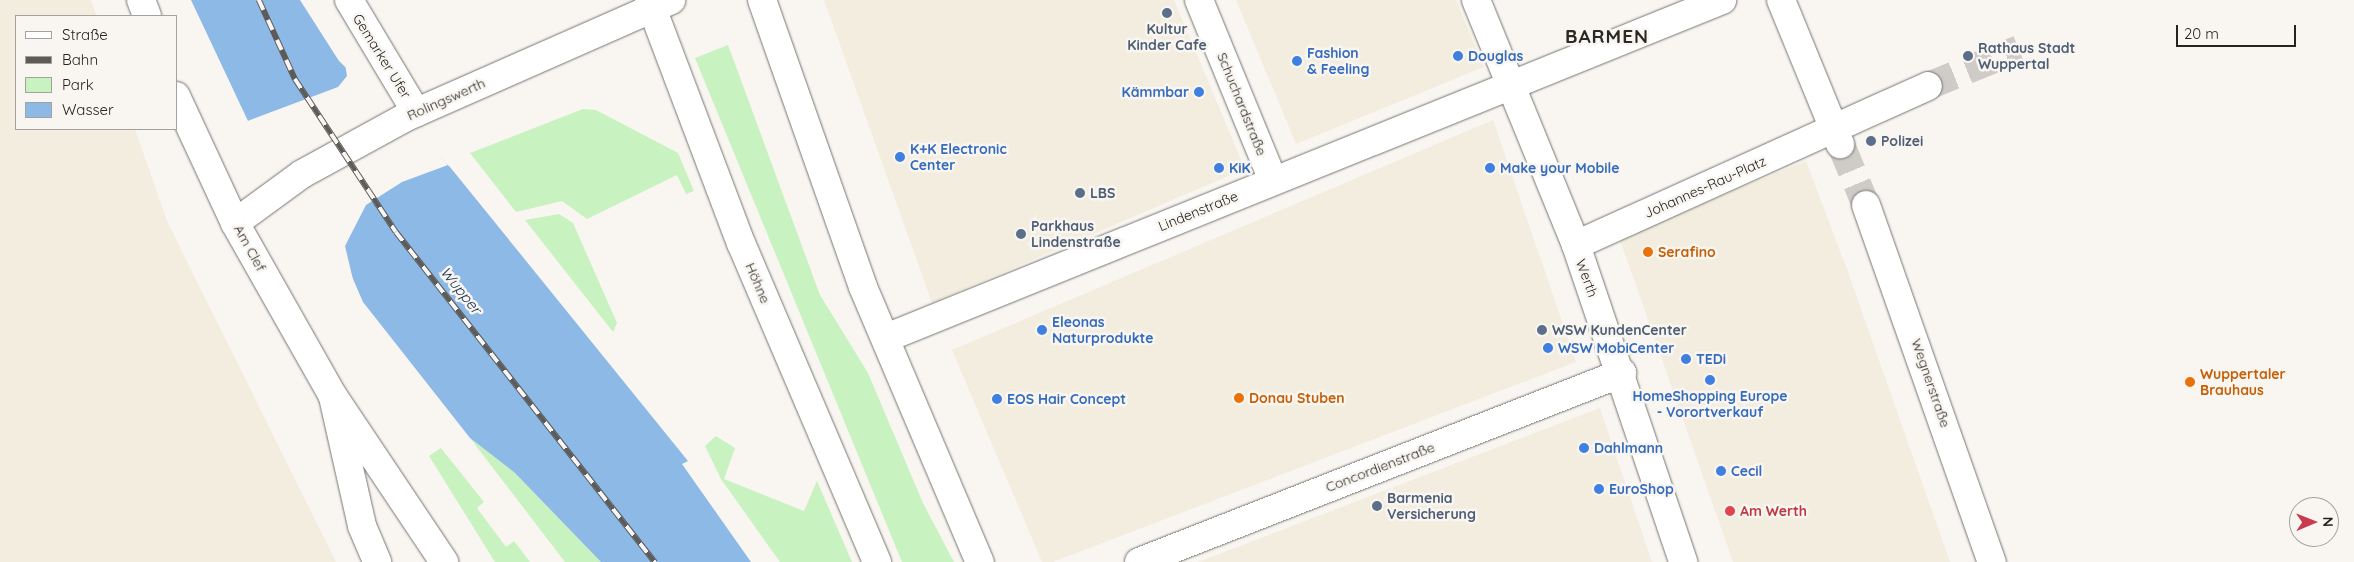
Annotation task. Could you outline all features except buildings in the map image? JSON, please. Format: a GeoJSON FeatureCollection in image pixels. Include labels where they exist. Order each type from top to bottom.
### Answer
{"type":"FeatureCollection","features":[{"type":"Feature","properties":{"kind":"street"},"geometry":{"type":"LineString","coordinates":[[141,0],[147,15]]}},
{"type":"Feature","properties":{"kind":"street"},"geometry":{"type":"LineString","coordinates":[[762,0],[886,338],[980,562]]}},
{"type":"Feature","properties":{"kind":"street","name":"Schuchardstraße"},"geometry":{"type":"LineString","coordinates":[[1199,0],[1273,180]]}},
{"type":"Feature","properties":{"kind":"street","name":"Werth"},"geometry":{"type":"LineString","coordinates":[[1476,0],[1576,245],[1622,373],[1683,562]]}},
{"type":"Feature","properties":{"kind":"street"},"geometry":{"type":"LineString","coordinates":[[1512,88],[1722,0]]}},
{"type":"Feature","properties":{"kind":"street"},"geometry":{"type":"LineString","coordinates":[[1781,0],[1841,145]]}},
{"type":"Feature","properties":{"kind":"street","name":"Rolingswerth"},"geometry":{"type":"LineString","coordinates":[[235,223],[302,174],[411,114],[658,4]]}},
{"type":"Feature","properties":{"kind":"street","name":"Höhne"},"geometry":{"type":"LineString","coordinates":[[658,4],[741,243],[877,562]]}},
{"type":"Feature","properties":{"kind":"street","name":"Gemarker Ufer"},"geometry":{"type":"LineString","coordinates":[[354,11],[411,114]]}},
{"type":"Feature","properties":{"kind":"street","name":"Johannes-Rau-Platz"},"geometry":{"type":"LineString","coordinates":[[1576,245],[1928,86]]}},
{"type":"Feature","properties":{"kind":"street","name":"Lindenstraße"},"geometry":{"type":"LineString","coordinates":[[886,338],[1273,180],[1512,88]]}},
{"type":"Feature","properties":{"kind":"street","name":"Am Clef"},"geometry":{"type":"LineString","coordinates":[[178,100],[235,223],[333,396],[444,562]]}},
{"type":"Feature","properties":{"kind":"street","name":"Wegnerstraße"},"geometry":{"type":"LineString","coordinates":[[1866,205],[1992,562]]}},
{"type":"Feature","properties":{"kind":"street","name":"Concordienstraße"},"geometry":{"type":"LineString","coordinates":[[1139,562],[1622,373]]}},
{"type":"Feature","properties":{"kind":"street","name":"Am Clef"},"geometry":{"type":"LineString","coordinates":[[333,396],[362,526],[377,562]]}},
{"type":"Feature","properties":{"kind":"shaded area"},"geometry":{"type":"Polygon","coordinates":[[[0,0],[91,0],[97,15],[15,15],[15,130],[135,130],[167,221],[336,562],[0,562],[0,0]]]}},
{"type":"Feature","properties":{"kind":"shaded area"},"geometry":{"type":"Polygon","coordinates":[[[824,0],[1174,0],[1245,169],[932,303],[824,0]]]}},
{"type":"Feature","properties":{"kind":"shaded area"},"geometry":{"type":"Polygon","coordinates":[[[1236,0],[1456,0],[1484,67],[1296,144],[1236,0]]]}},
{"type":"Feature","properties":{"kind":"shaded area"},"geometry":{"type":"Polygon","coordinates":[[[1493,120],[1576,362],[1053,562],[1042,562],[952,350],[1493,120]]]}},
{"type":"Feature","properties":{"kind":"shaded area"},"geometry":{"type":"Polygon","coordinates":[[[1806,161],[1848,272],[1950,562],[1733,562],[1619,237],[1806,161]]]}},
{"type":"Feature","properties":{"kind":"shaded area"},"geometry":{"type":"Polygon","coordinates":[[[1600,408],[1652,562],[1198,562],[1600,408]]]}},
{"type":"Feature","properties":{"kind":"green space"},"geometry":{"type":"Polygon","coordinates":[[[728,45],[820,295],[868,373],[923,503],[954,562],[902,562],[695,58],[728,45]]]}},
{"type":"Feature","properties":{"kind":"green space"},"geometry":{"type":"Polygon","coordinates":[[[583,109],[596,110],[678,153],[694,191],[686,194],[677,175],[587,219],[562,201],[516,212],[470,153],[583,109]]]}},
{"type":"Feature","properties":{"kind":"green space"},"geometry":{"type":"Polygon","coordinates":[[[559,214],[573,223],[617,323],[613,332],[525,220],[559,214]]]}},
{"type":"Feature","properties":{"kind":"green space"},"geometry":{"type":"Polygon","coordinates":[[[716,436],[735,448],[724,479],[804,511],[817,481],[852,562],[780,562],[721,479],[705,446],[716,436]]]}},
{"type":"Feature","properties":{"kind":"green space"},"geometry":{"type":"Polygon","coordinates":[[[470,438],[515,473],[601,562],[565,562],[470,438]]]}},
{"type":"Feature","properties":{"kind":"green space"},"geometry":{"type":"Polygon","coordinates":[[[441,448],[484,502],[477,508],[506,547],[514,541],[530,562],[495,562],[429,456],[441,448]]]}},
{"type":"Feature","properties":{"kind":"water","name":"Wupper"},"geometry":{"type":"Polygon","coordinates":[[[191,0],[300,0],[339,61],[450,167],[688,461],[682,464],[751,562],[601,562],[515,473],[470,438],[363,302],[346,263],[329,248],[248,121],[191,0]]]}},
{"type":"Feature","properties":{"kind":"pier"},"geometry":{"type":"Polygon","coordinates":[[[345,64],[448,165],[402,182],[366,205],[345,246],[356,292],[344,264],[327,250],[245,122],[338,87],[347,76],[345,64]]]}},
{"type":"Feature","properties":{"kind":"tunnel"},"geometry":{"type":"LineString","coordinates":[[1928,86],[2019,49]]}},
{"type":"Feature","properties":{"kind":"tunnel"},"geometry":{"type":"LineString","coordinates":[[1841,145],[1866,205]]}},
{"type":"Feature","properties":{"kind":"railway"},"geometry":{"type":"LineString","coordinates":[[259,0],[295,79],[396,232],[655,562]]}},
{"type":"Feature","properties":{"kind":"place","name":"Kultur Kinder Cafe"},"geometry":{"type":"Point","coordinates":[1167,13]}},
{"type":"Feature","properties":{"kind":"place","name":"Douglas"},"geometry":{"type":"Point","coordinates":[1458,56]}},
{"type":"Feature","properties":{"kind":"place","name":"Rathaus Stadt Wuppertal"},"geometry":{"type":"Point","coordinates":[1968,56]}},
{"type":"Feature","properties":{"kind":"place","name":"Fashion & Feeling"},"geometry":{"type":"Point","coordinates":[1297,61]}},
{"type":"Feature","properties":{"kind":"place","name":"Kämmbar"},"geometry":{"type":"Point","coordinates":[1199,92]}},
{"type":"Feature","properties":{"kind":"place","name":"Polizei"},"geometry":{"type":"Point","coordinates":[1871,141]}},
{"type":"Feature","properties":{"kind":"place","name":"K+K Electronic Center"},"geometry":{"type":"Point","coordinates":[900,157]}},
{"type":"Feature","properties":{"kind":"place","name":"KiK"},"geometry":{"type":"Point","coordinates":[1219,168]}},
{"type":"Feature","properties":{"kind":"place","name":"Make your Mobile"},"geometry":{"type":"Point","coordinates":[1490,168]}},
{"type":"Feature","properties":{"kind":"place","name":"LBS"},"geometry":{"type":"Point","coordinates":[1080,193]}},
{"type":"Feature","properties":{"kind":"place","name":"Parkhaus Lindenstraße"},"geometry":{"type":"Point","coordinates":[1021,234]}},
{"type":"Feature","properties":{"kind":"place","name":"Serafino"},"geometry":{"type":"Point","coordinates":[1648,252]}},
{"type":"Feature","properties":{"kind":"place","name":"Eleonas Naturprodukte"},"geometry":{"type":"Point","coordinates":[1042,330]}},
{"type":"Feature","properties":{"kind":"place","name":"WSW KundenCenter"},"geometry":{"type":"Point","coordinates":[1542,330]}},
{"type":"Feature","properties":{"kind":"place","name":"WSW MobiCenter"},"geometry":{"type":"Point","coordinates":[1548,348]}},
{"type":"Feature","properties":{"kind":"place","name":"TEDi"},"geometry":{"type":"Point","coordinates":[1686,359]}},
{"type":"Feature","properties":{"kind":"place","name":"HomeShopping Europe - Vorortverkauf"},"geometry":{"type":"Point","coordinates":[1710,380]}},
{"type":"Feature","properties":{"kind":"place","name":"Wuppertaler Brauhaus"},"geometry":{"type":"Point","coordinates":[2190,382]}},
{"type":"Feature","properties":{"kind":"place","name":"Donau Stuben"},"geometry":{"type":"Point","coordinates":[1239,398]}},
{"type":"Feature","properties":{"kind":"place","name":"EOS Hair Concept"},"geometry":{"type":"Point","coordinates":[997,399]}},
{"type":"Feature","properties":{"kind":"place","name":"Dahlmann"},"geometry":{"type":"Point","coordinates":[1584,448]}},
{"type":"Feature","properties":{"kind":"place","name":"Cecil"},"geometry":{"type":"Point","coordinates":[1721,471]}},
{"type":"Feature","properties":{"kind":"place","name":"EuroShop"},"geometry":{"type":"Point","coordinates":[1599,489]}},
{"type":"Feature","properties":{"kind":"place","name":"Barmenia Versicherung"},"geometry":{"type":"Point","coordinates":[1377,506]}},
{"type":"Feature","properties":{"kind":"place","name":"Am Werth"},"geometry":{"type":"Point","coordinates":[1730,511]}},
{"type":"Feature","properties":{"kind":"district","name":"BARMEN"},"geometry":{"type":"Point","coordinates":[1607,37]}}]}
